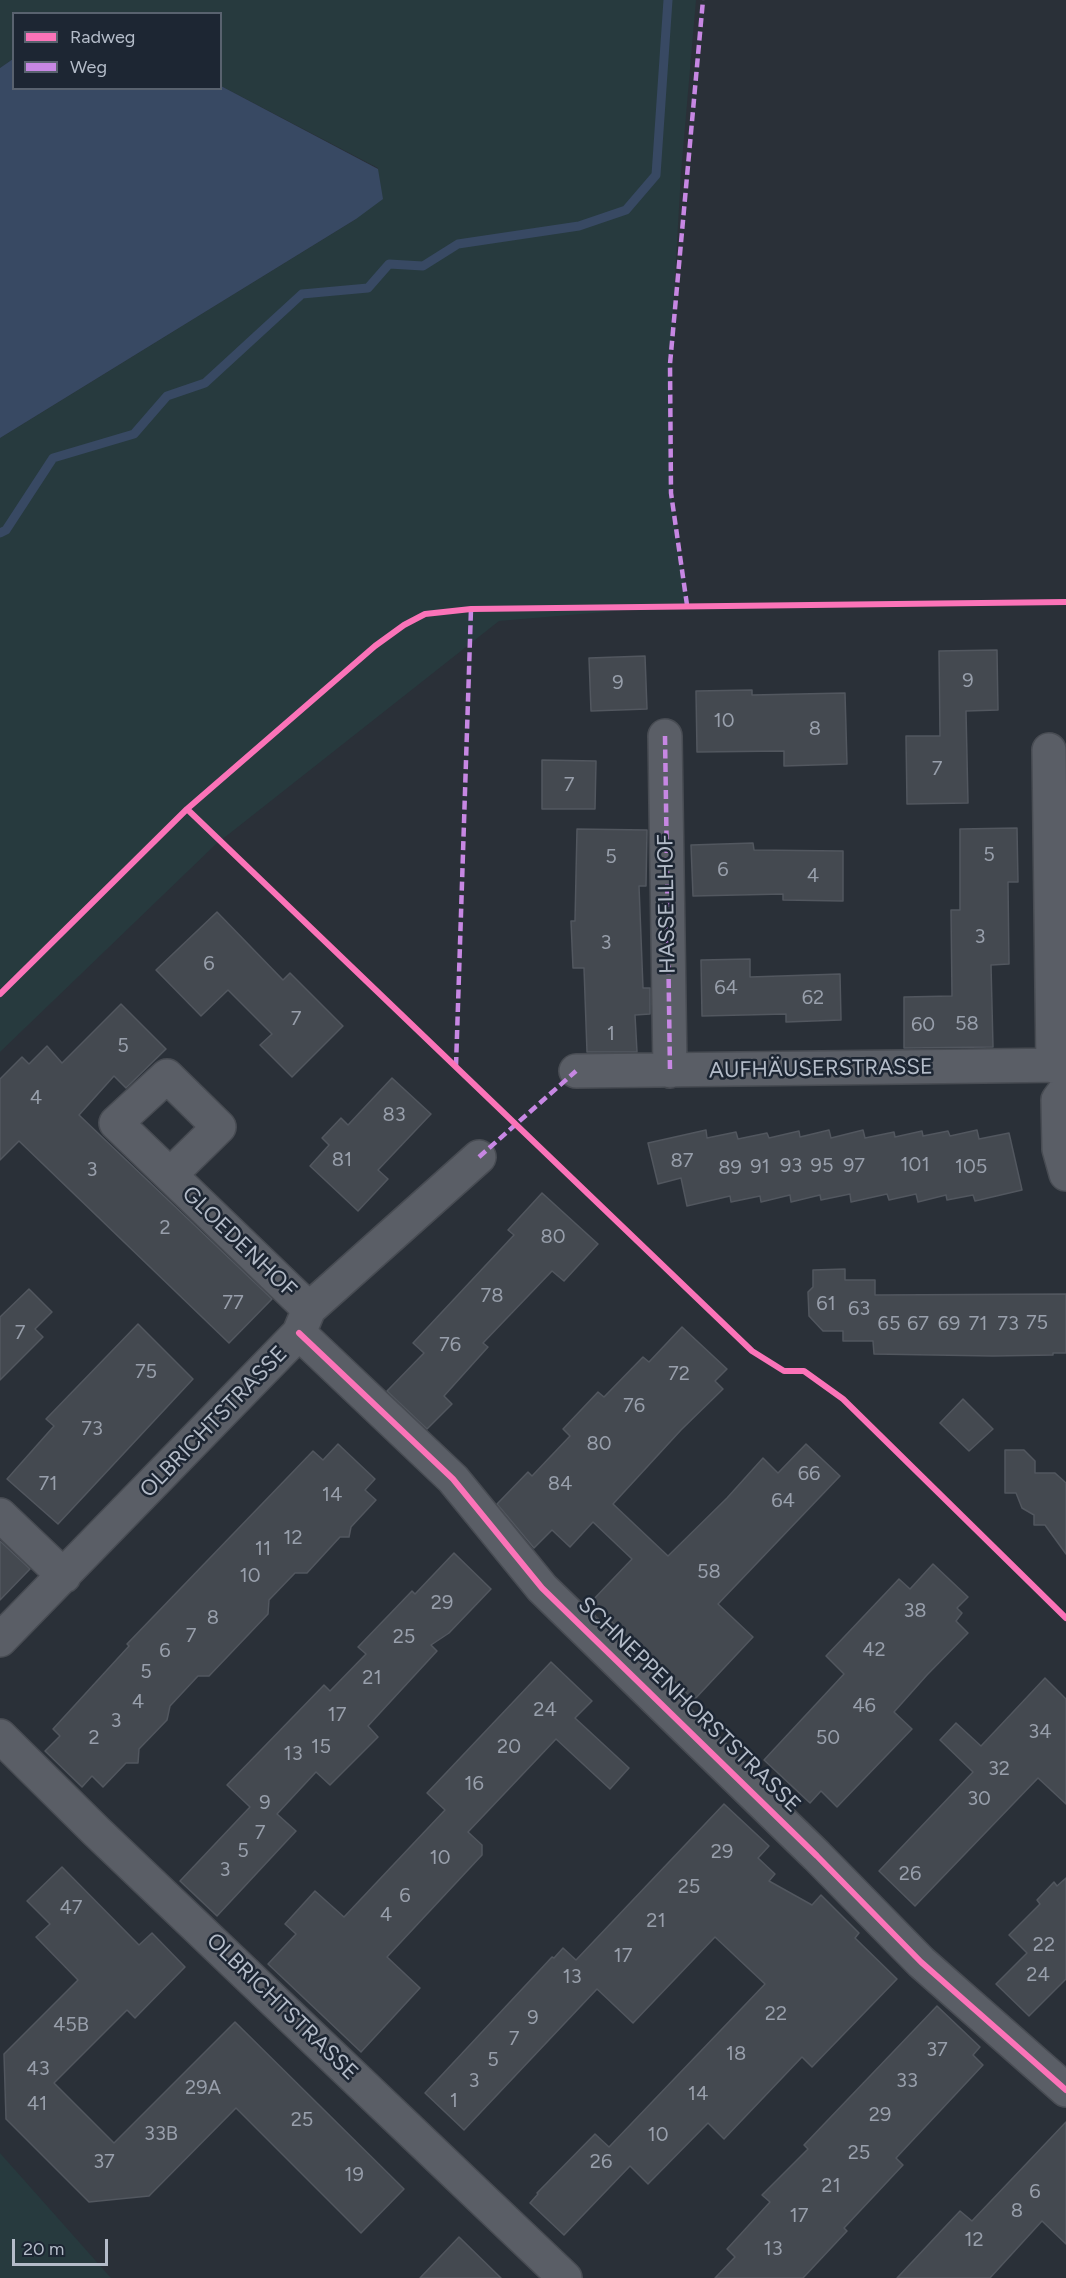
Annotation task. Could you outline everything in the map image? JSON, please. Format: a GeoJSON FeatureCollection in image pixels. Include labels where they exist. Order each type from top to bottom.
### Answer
{"type":"FeatureCollection","features":[{"type":"Feature","properties":{"kind":"street","name":"HASSELLHOF"},"geometry":{"type":"LineString","coordinates":[[665,736],[670,1071]]}},
{"type":"Feature","properties":{"kind":"street"},"geometry":{"type":"LineString","coordinates":[[1048,750],[1062,1073],[1058,1101],[1059,1149],[1066,1174]]}},
{"type":"Feature","properties":{"kind":"street","name":"AUFHÄUSERSTRASSE"},"geometry":{"type":"LineString","coordinates":[[576,1071],[1062,1073]]}},
{"type":"Feature","properties":{"kind":"street","name":"OLBRICHTSTRASSE"},"geometry":{"type":"LineString","coordinates":[[0,1640],[304,1321],[479,1157]]}},
{"type":"Feature","properties":{"kind":"street","name":"GLOEDENHOF"},"geometry":{"type":"LineString","coordinates":[[170,1175],[304,1321]]}},
{"type":"Feature","properties":{"kind":"street","name":"SCHNEPPENHORSTSTRASSE"},"geometry":{"type":"LineString","coordinates":[[304,1321],[453,1479],[542,1588],[818,1856],[921,1962],[1066,2090]]}},
{"type":"Feature","properties":{"kind":"street"},"geometry":{"type":"LineString","coordinates":[[0,1515],[63,1576]]}},
{"type":"Feature","properties":{"kind":"street","name":"OLBRICHTSTRASSE"},"geometry":{"type":"LineString","coordinates":[[0,1736],[96,1831],[565,2278]]}},
{"type":"Feature","properties":{"kind":"green space"},"geometry":{"type":"Polygon","coordinates":[[[0,0],[696,0],[681,173],[670,364],[671,493],[687,605],[499,621],[215,845],[0,1052],[0,438],[356,219],[378,168],[222,87],[222,12],[12,12],[12,60],[0,68],[0,0]]]}},
{"type":"Feature","properties":{"kind":"green space"},"geometry":{"type":"Polygon","coordinates":[[[0,2153],[111,2278],[0,2278],[0,2153]]]}},
{"type":"Feature","properties":{"kind":"water"},"geometry":{"type":"Polygon","coordinates":[[[12,60],[12,90],[222,90],[222,87],[378,169],[383,199],[356,219],[0,438],[0,68],[12,60]]]}},
{"type":"Feature","properties":{"kind":"building"},"geometry":{"type":"Polygon","coordinates":[[[997,650],[998,710],[966,711],[968,803],[907,804],[906,736],[940,736],[939,651],[997,650]]]}},
{"type":"Feature","properties":{"kind":"building"},"geometry":{"type":"Polygon","coordinates":[[[645,656],[647,709],[591,711],[589,658],[645,656]]]}},
{"type":"Feature","properties":{"kind":"building"},"geometry":{"type":"Polygon","coordinates":[[[752,690],[752,695],[845,693],[847,764],[784,766],[784,751],[697,752],[696,691],[752,690]]]}},
{"type":"Feature","properties":{"kind":"building"},"geometry":{"type":"Polygon","coordinates":[[[542,760],[596,761],[595,809],[542,809],[542,760]]]}},
{"type":"Feature","properties":{"kind":"building"},"geometry":{"type":"Polygon","coordinates":[[[1017,828],[1018,882],[1008,882],[1009,964],[991,965],[993,1047],[904,1048],[904,997],[952,996],[951,910],[960,910],[960,829],[1017,828]]]}},
{"type":"Feature","properties":{"kind":"building"},"geometry":{"type":"Polygon","coordinates":[[[577,829],[647,830],[646,886],[639,886],[643,988],[650,988],[650,1014],[635,1015],[637,1052],[587,1052],[584,968],[573,968],[571,921],[575,921],[577,829]]]}},
{"type":"Feature","properties":{"kind":"building"},"geometry":{"type":"Polygon","coordinates":[[[753,843],[754,850],[843,851],[843,901],[783,900],[783,894],[693,896],[691,845],[753,843]]]}},
{"type":"Feature","properties":{"kind":"building"},"geometry":{"type":"Polygon","coordinates":[[[217,912],[283,980],[290,973],[343,1026],[292,1077],[260,1045],[272,1034],[228,990],[201,1016],[156,970],[217,912]]]}},
{"type":"Feature","properties":{"kind":"building"},"geometry":{"type":"Polygon","coordinates":[[[750,959],[750,977],[840,974],[841,1020],[786,1022],[786,1014],[702,1016],[701,960],[750,959]]]}},
{"type":"Feature","properties":{"kind":"building"},"geometry":{"type":"Polygon","coordinates":[[[121,1004],[166,1049],[126,1088],[114,1076],[79,1115],[272,1299],[229,1343],[19,1141],[0,1160],[0,1079],[22,1057],[29,1064],[47,1046],[62,1063],[121,1004]]]}},
{"type":"Feature","properties":{"kind":"building"},"geometry":{"type":"Polygon","coordinates":[[[392,1078],[431,1114],[378,1170],[388,1179],[358,1211],[310,1166],[329,1145],[322,1138],[341,1118],[348,1125],[392,1078]]]}},
{"type":"Feature","properties":{"kind":"building"},"geometry":{"type":"Polygon","coordinates":[[[706,1130],[707,1138],[736,1132],[738,1139],[767,1133],[769,1138],[799,1131],[800,1137],[829,1130],[831,1138],[863,1130],[865,1138],[894,1132],[895,1137],[922,1131],[923,1136],[948,1131],[950,1136],[977,1130],[979,1139],[1009,1133],[1022,1190],[975,1201],[973,1195],[947,1200],[946,1195],[918,1202],[916,1194],[889,1200],[887,1194],[851,1202],[850,1194],[821,1200],[820,1195],[791,1202],[790,1195],[761,1202],[760,1196],[731,1202],[730,1196],[687,1206],[681,1178],[658,1184],[648,1143],[706,1130]]]}},
{"type":"Feature","properties":{"kind":"building"},"geometry":{"type":"Polygon","coordinates":[[[542,1193],[598,1244],[564,1281],[552,1271],[483,1343],[488,1347],[444,1396],[452,1404],[427,1429],[387,1391],[424,1353],[413,1343],[514,1235],[508,1230],[542,1193]]]}},
{"type":"Feature","properties":{"kind":"building"},"geometry":{"type":"Polygon","coordinates":[[[845,1269],[845,1280],[875,1280],[875,1295],[1066,1294],[1066,1353],[993,1356],[874,1354],[873,1341],[843,1341],[843,1331],[823,1331],[809,1316],[808,1292],[813,1287],[813,1270],[845,1269]]]}},
{"type":"Feature","properties":{"kind":"building"},"geometry":{"type":"Polygon","coordinates":[[[29,1289],[52,1312],[35,1329],[43,1337],[0,1380],[0,1317],[29,1289]]]}},
{"type":"Feature","properties":{"kind":"building"},"geometry":{"type":"Polygon","coordinates":[[[138,1324],[193,1379],[58,1524],[7,1479],[54,1426],[46,1419],[138,1324]]]}},
{"type":"Feature","properties":{"kind":"building"},"geometry":{"type":"Polygon","coordinates":[[[682,1327],[727,1369],[715,1381],[723,1389],[681,1430],[613,1504],[668,1556],[727,1498],[763,1458],[778,1473],[806,1444],[840,1476],[718,1604],[753,1637],[694,1700],[591,1602],[632,1559],[593,1522],[570,1547],[552,1530],[534,1548],[497,1504],[528,1472],[532,1476],[570,1436],[563,1429],[598,1392],[604,1397],[643,1357],[649,1362],[682,1327]]]}},
{"type":"Feature","properties":{"kind":"building"},"geometry":{"type":"Polygon","coordinates":[[[963,1399],[993,1429],[969,1451],[940,1423],[963,1399]]]}},
{"type":"Feature","properties":{"kind":"building"},"geometry":{"type":"Polygon","coordinates":[[[338,1444],[375,1479],[365,1490],[376,1500],[351,1527],[349,1537],[340,1537],[307,1573],[295,1573],[269,1600],[268,1614],[209,1676],[198,1676],[170,1706],[167,1720],[139,1749],[138,1763],[126,1763],[103,1787],[92,1776],[82,1787],[45,1751],[60,1736],[53,1729],[129,1646],[127,1644],[313,1451],[323,1460],[338,1444]]]}},
{"type":"Feature","properties":{"kind":"building"},"geometry":{"type":"Polygon","coordinates":[[[1005,1450],[1024,1450],[1035,1461],[1035,1473],[1055,1473],[1066,1483],[1066,1554],[1045,1525],[1034,1525],[1034,1515],[1022,1508],[1016,1493],[1005,1493],[1005,1450]]]}},
{"type":"Feature","properties":{"kind":"building"},"geometry":{"type":"Polygon","coordinates":[[[0,1541],[30,1569],[0,1600],[0,1541]]]}},
{"type":"Feature","properties":{"kind":"building"},"geometry":{"type":"Polygon","coordinates":[[[454,1553],[491,1589],[449,1633],[431,1645],[437,1651],[368,1726],[378,1737],[330,1785],[316,1772],[277,1814],[296,1831],[217,1916],[180,1881],[250,1807],[227,1785],[324,1685],[330,1691],[366,1654],[358,1647],[412,1591],[415,1594],[454,1553]]]}},
{"type":"Feature","properties":{"kind":"building"},"geometry":{"type":"Polygon","coordinates":[[[933,1564],[968,1597],[957,1608],[962,1613],[956,1621],[968,1633],[894,1712],[912,1729],[837,1807],[821,1791],[810,1803],[764,1760],[844,1674],[826,1656],[899,1579],[910,1589],[933,1564]]]}},
{"type":"Feature","properties":{"kind":"building"},"geometry":{"type":"Polygon","coordinates":[[[551,1662],[592,1701],[575,1718],[629,1768],[610,1789],[556,1739],[468,1832],[482,1845],[482,1855],[387,1957],[420,1988],[361,2052],[268,1964],[296,1934],[285,1924],[315,1891],[344,1917],[445,1810],[427,1793],[551,1662]]]}},
{"type":"Feature","properties":{"kind":"building"},"geometry":{"type":"Polygon","coordinates":[[[1045,1678],[1066,1699],[1066,1804],[1038,1778],[915,1906],[879,1871],[973,1772],[940,1740],[956,1723],[981,1746],[1045,1678]]]}},
{"type":"Feature","properties":{"kind":"building"},"geometry":{"type":"Polygon","coordinates":[[[724,1804],[769,1846],[758,1858],[775,1874],[769,1881],[812,1905],[821,1895],[859,1933],[855,1938],[897,1979],[812,2067],[802,2057],[724,2139],[708,2123],[648,2184],[630,2166],[564,2235],[530,2203],[537,2193],[595,2134],[609,2147],[765,1984],[715,1937],[633,2023],[597,1989],[464,2130],[425,2093],[552,1957],[554,1958],[563,1948],[576,1960],[724,1804]]]}},
{"type":"Feature","properties":{"kind":"building"},"geometry":{"type":"Polygon","coordinates":[[[62,1867],[139,1945],[152,1933],[185,1967],[135,2018],[127,2010],[54,2083],[114,2143],[235,2022],[404,2189],[361,2233],[236,2108],[149,2196],[89,2202],[6,2119],[4,2054],[78,1980],[36,1937],[50,1924],[27,1901],[62,1867]]]}},
{"type":"Feature","properties":{"kind":"building"},"geometry":{"type":"Polygon","coordinates":[[[1066,1878],[1066,1979],[1029,2016],[996,1984],[1027,1953],[1009,1935],[1040,1904],[1037,1900],[1054,1882],[1057,1886],[1066,1878]]]}},
{"type":"Feature","properties":{"kind":"building"},"geometry":{"type":"Polygon","coordinates":[[[937,2006],[980,2047],[973,2055],[983,2065],[896,2158],[903,2165],[844,2228],[847,2231],[803,2278],[715,2278],[735,2257],[727,2249],[770,2202],[762,2195],[808,2149],[804,2145],[937,2006]]]}},
{"type":"Feature","properties":{"kind":"building"},"geometry":{"type":"Polygon","coordinates":[[[1066,2122],[1066,2244],[1042,2221],[990,2278],[897,2278],[960,2211],[972,2221],[1066,2122]]]}},
{"type":"Feature","properties":{"kind":"building"},"geometry":{"type":"Polygon","coordinates":[[[459,2237],[501,2278],[420,2278],[459,2237]]]}},
{"type":"Feature","properties":{"kind":"waterway"},"geometry":{"type":"LineString","coordinates":[[0,533],[6,530],[53,458],[134,434],[167,396],[205,383],[302,294],[368,288],[389,264],[423,266],[458,244],[579,226],[626,210],[656,175],[668,0]]}},
{"type":"Feature","properties":{"kind":"marked path"},"geometry":{"type":"LineString","coordinates":[[687,605],[671,493],[670,364],[703,0]]}},
{"type":"Feature","properties":{"kind":"marked path"},"geometry":{"type":"LineString","coordinates":[[456,1066],[471,609]]}},
{"type":"Feature","properties":{"kind":"marked path"},"geometry":{"type":"LineString","coordinates":[[665,736],[670,1071]]}},
{"type":"Feature","properties":{"kind":"marked path"},"geometry":{"type":"LineString","coordinates":[[479,1157],[576,1071]]}},
{"type":"Feature","properties":{"kind":"cycle path"},"geometry":{"type":"LineString","coordinates":[[0,994],[187,809],[375,646],[404,625],[425,614],[471,609],[1066,602]]}},
{"type":"Feature","properties":{"kind":"cycle path"},"geometry":{"type":"LineString","coordinates":[[187,809],[752,1351],[784,1371],[804,1371],[843,1399],[1066,1618]]}},
{"type":"Feature","properties":{"kind":"cycle path"},"geometry":{"type":"LineString","coordinates":[[299,1333],[453,1479],[542,1588],[817,1856],[921,1962],[1066,2090]]}}]}
